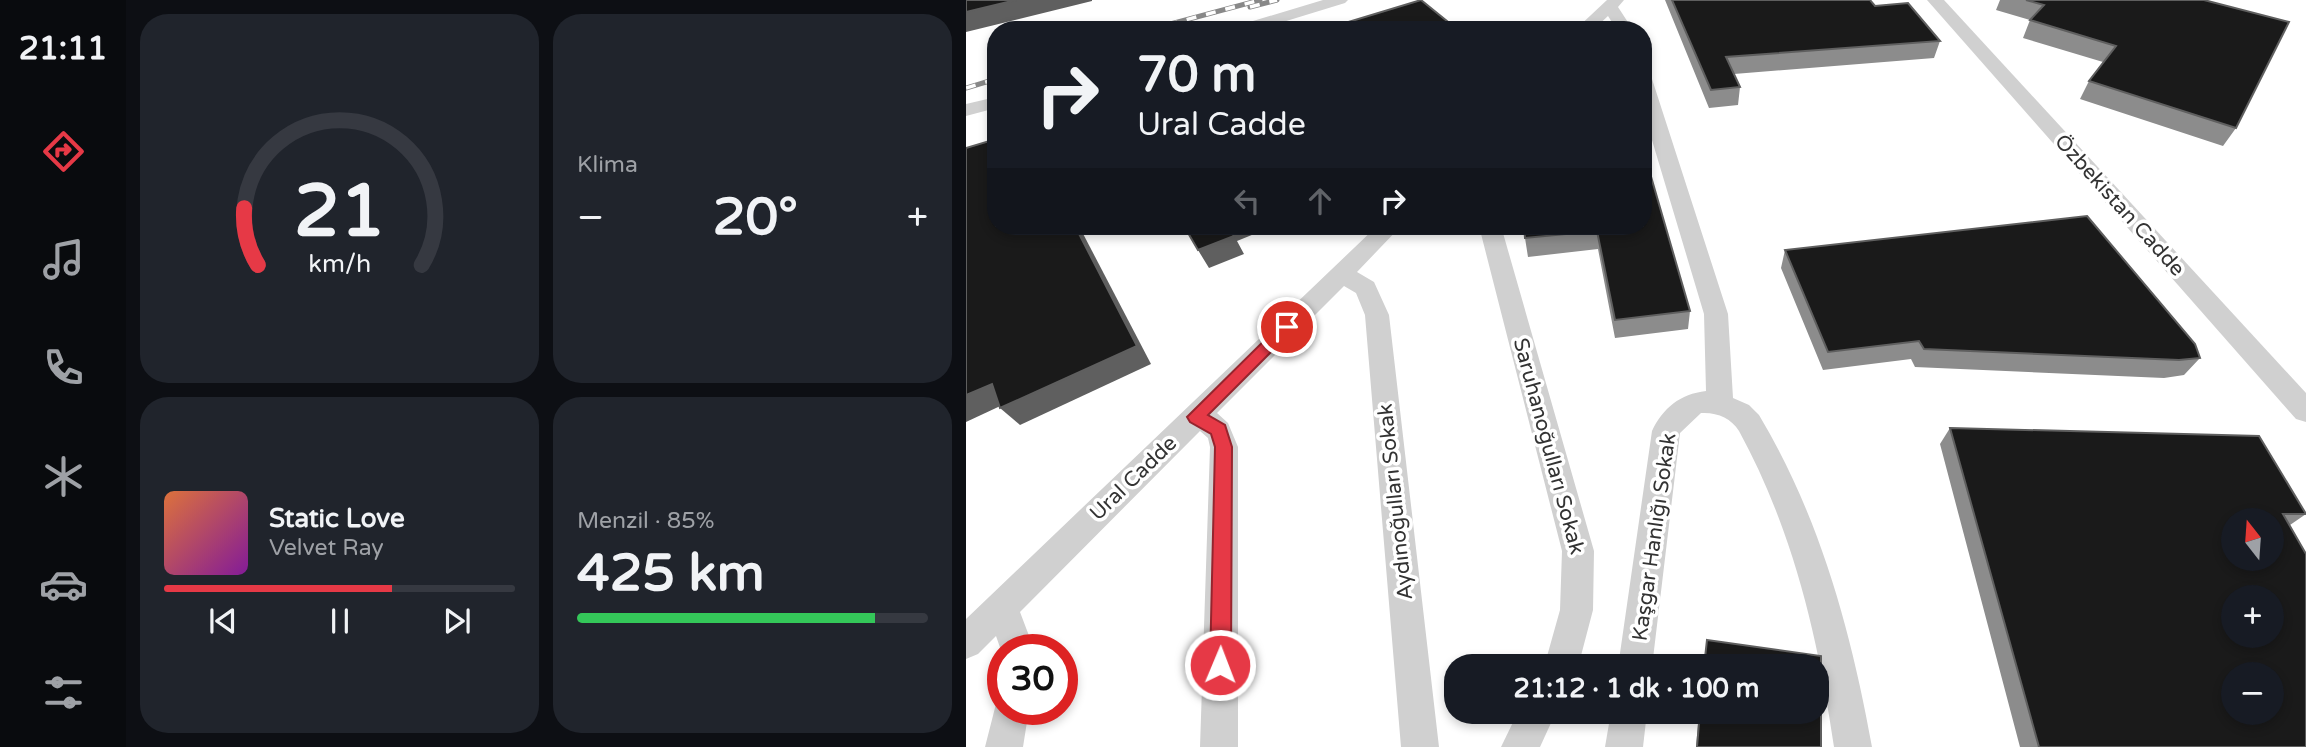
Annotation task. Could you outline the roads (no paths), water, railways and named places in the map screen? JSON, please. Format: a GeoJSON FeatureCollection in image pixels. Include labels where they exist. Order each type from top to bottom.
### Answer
{"type":"FeatureCollection","features":[{"type":"Feature","properties":{"kind":"street"},"geometry":{"type":"LineString","coordinates":[[1269,21],[1340,0]]}},
{"type":"Feature","properties":{"kind":"street","name":"Özbekistan Cadde"},"geometry":{"type":"LineString","coordinates":[[1935,0],[2306,411]]}},
{"type":"Feature","properties":{"kind":"street"},"geometry":{"type":"LineString","coordinates":[[1593,21],[1612,3],[1621,21]]}},
{"type":"Feature","properties":{"kind":"street"},"geometry":{"type":"LineString","coordinates":[[966,110],[987,104]]}},
{"type":"Feature","properties":{"kind":"street"},"geometry":{"type":"LineString","coordinates":[[1652,108],[1716,314],[1720,404],[1746,418],[1790,501],[1811,559],[1830,625],[1853,747]]}},
{"type":"Feature","properties":{"kind":"street","name":"Ural Cadde"},"geometry":{"type":"LineString","coordinates":[[966,642],[1381,235]]}},
{"type":"Feature","properties":{"kind":"street","name":"Saruhanoğulları Sokak"},"geometry":{"type":"LineString","coordinates":[[1492,235],[1578,551],[1578,602],[1565,654]]}},
{"type":"Feature","properties":{"kind":"street","name":"Aydınoğulları Sokak"},"geometry":{"type":"LineString","coordinates":[[1342,274],[1366,288],[1375,304],[1377,315],[1420,747]]}},
{"type":"Feature","properties":{"kind":"street","name":"Kaşgar Hanlığı Sokak"},"geometry":{"type":"LineString","coordinates":[[1637,654],[1666,431],[1672,420],[1693,405],[1706,401],[1720,404]]}},
{"type":"Feature","properties":{"kind":"street"},"geometry":{"type":"LineString","coordinates":[[1196,417],[1213,424],[1219,430],[1224,447],[1219,747]]}},
{"type":"Feature","properties":{"kind":"street"},"geometry":{"type":"LineString","coordinates":[[998,610],[1009,624],[1012,634]]}},
{"type":"Feature","properties":{"kind":"street"},"geometry":{"type":"LineString","coordinates":[[1520,747],[1532,724]]}},
{"type":"Feature","properties":{"kind":"street"},"geometry":{"type":"LineString","coordinates":[[1624,747],[1627,724]]}},
{"type":"Feature","properties":{"kind":"street"},"geometry":{"type":"LineString","coordinates":[[1004,747],[1008,725]]}},
{"type":"Feature","properties":{"kind":"railway"},"geometry":{"type":"LineString","coordinates":[[1182,21],[1260,0]]}},
{"type":"Feature","properties":{"kind":"railway"},"geometry":{"type":"LineString","coordinates":[[1250,7],[1277,0]]}},
{"type":"Feature","properties":{"kind":"railway"},"geometry":{"type":"LineString","coordinates":[[966,88],[987,82]]}}]}
